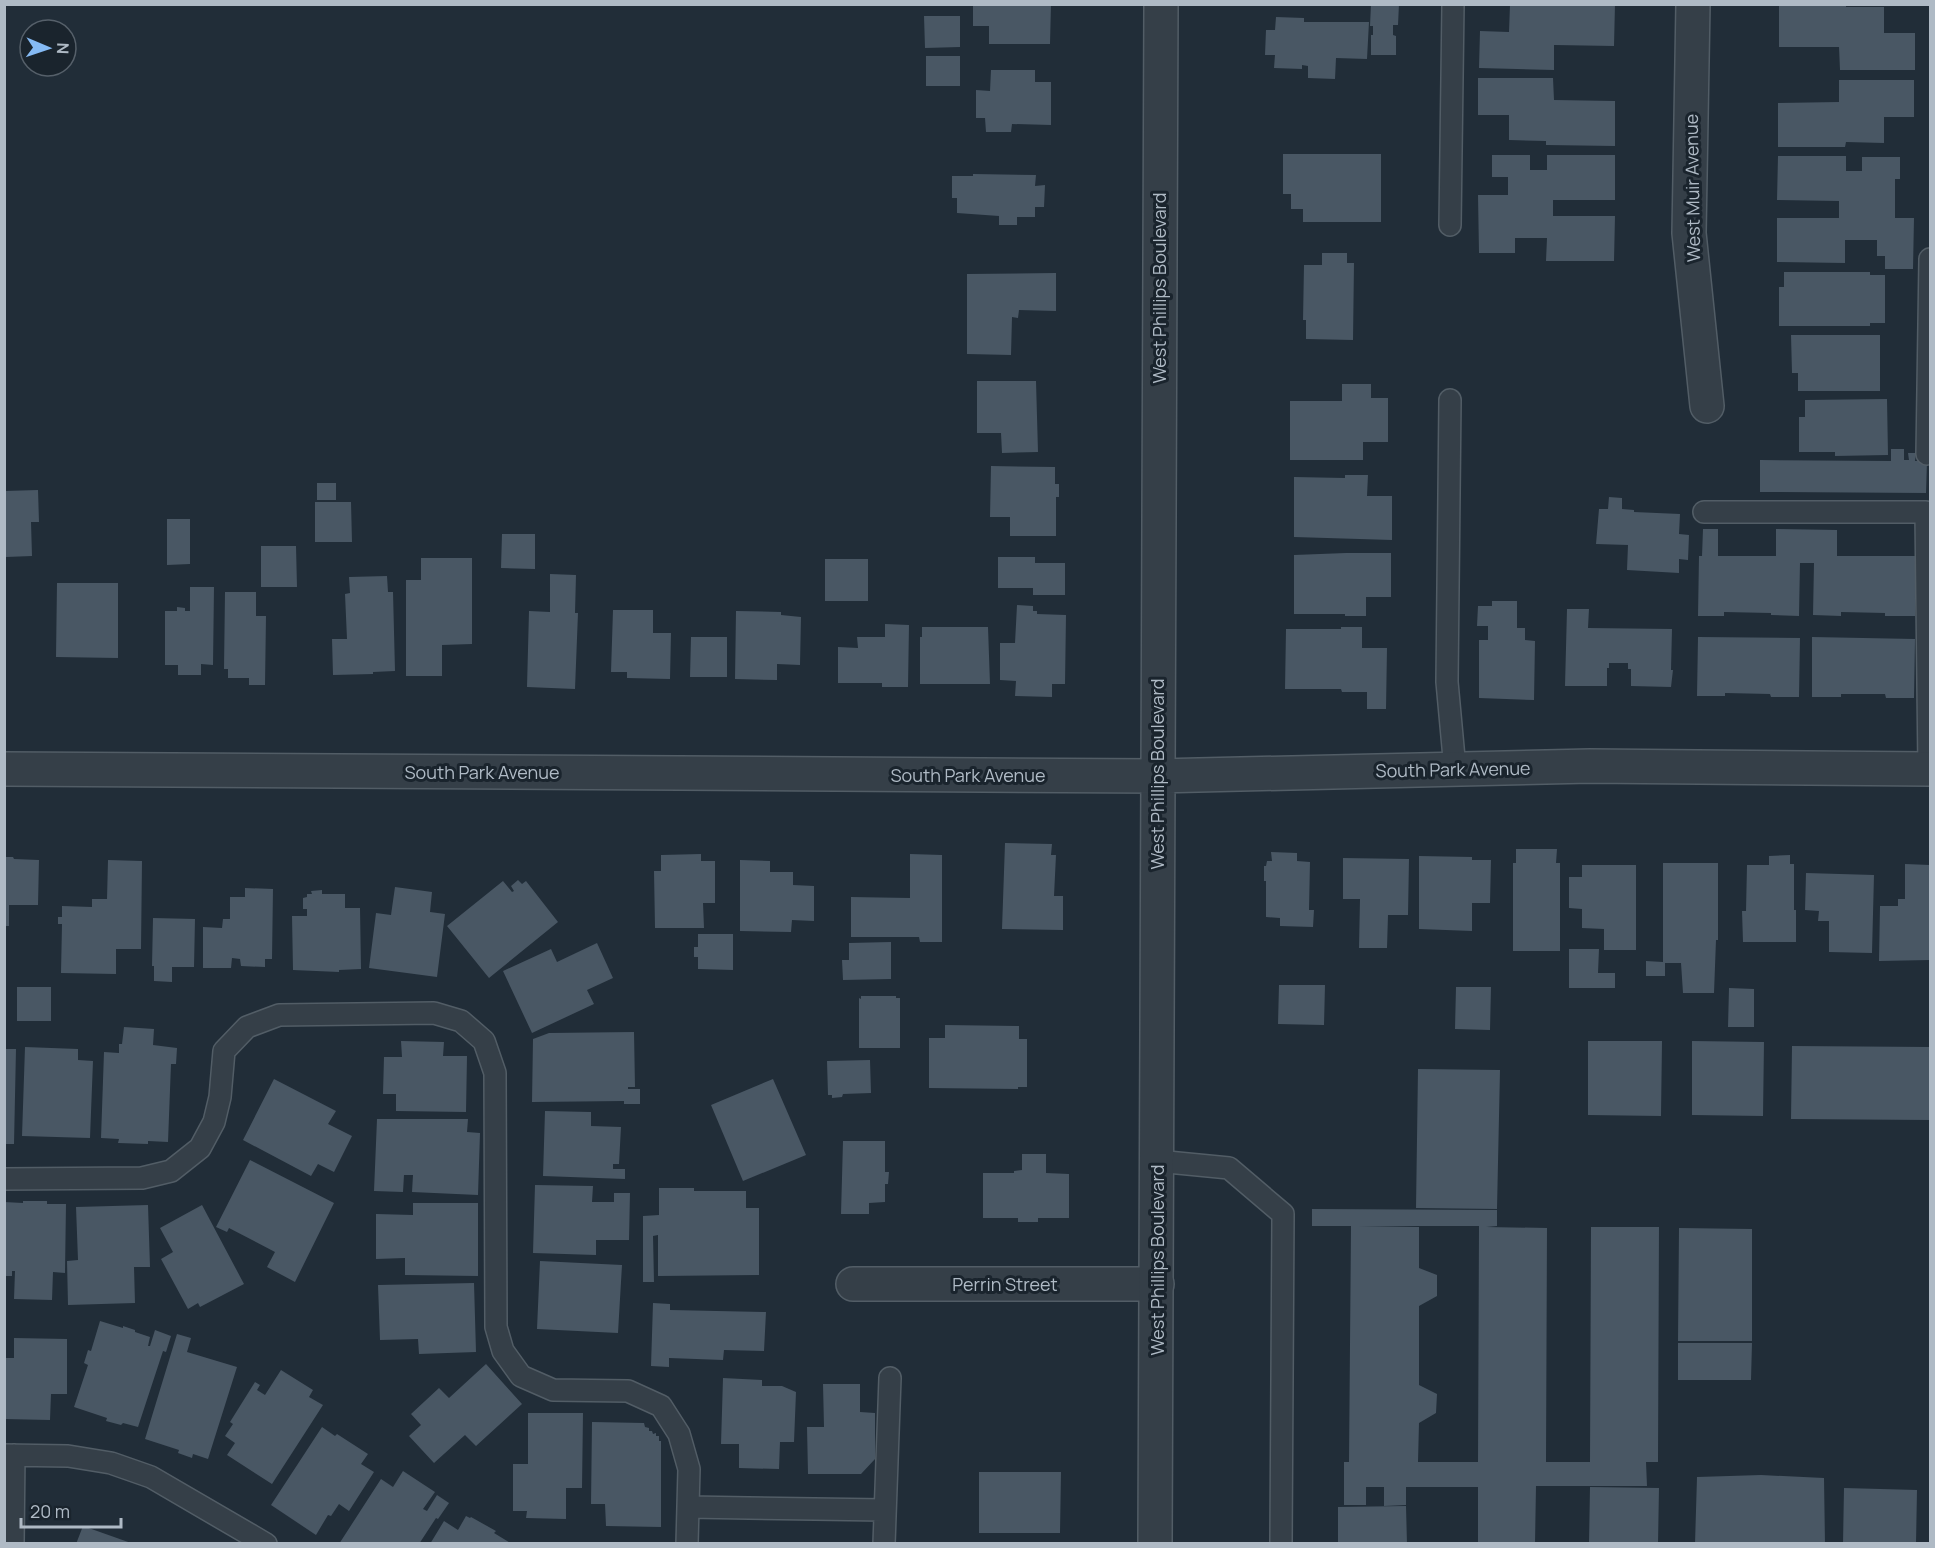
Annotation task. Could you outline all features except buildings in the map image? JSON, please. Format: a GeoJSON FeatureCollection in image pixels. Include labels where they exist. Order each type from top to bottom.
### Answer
{"type":"FeatureCollection","features":[{"type":"Feature","properties":{"kind":"street","name":"West Phillips Boulevard"},"geometry":{"type":"LineString","coordinates":[[1155,1544],[1161,4]]}},
{"type":"Feature","properties":{"kind":"street","name":"West Muir Avenue"},"geometry":{"type":"LineString","coordinates":[[1693,4],[1689,233],[1707,406]]}},
{"type":"Feature","properties":{"kind":"street","name":"South Park Avenue"},"geometry":{"type":"LineString","coordinates":[[4,769],[1157,776],[1590,766],[1930,769]]}},
{"type":"Feature","properties":{"kind":"street","name":"Perrin Street"},"geometry":{"type":"LineString","coordinates":[[853,1284],[1157,1284]]}},
{"type":"Feature","properties":{"kind":"lane"},"geometry":{"type":"LineString","coordinates":[[1450,225],[1453,4]]}},
{"type":"Feature","properties":{"kind":"lane"},"geometry":{"type":"LineString","coordinates":[[1927,454],[1930,259]]}},
{"type":"Feature","properties":{"kind":"lane"},"geometry":{"type":"LineString","coordinates":[[1450,400],[1447,682],[1455,769]]}},
{"type":"Feature","properties":{"kind":"lane"},"geometry":{"type":"LineString","coordinates":[[1704,512],[1926,512],[1930,769]]}},
{"type":"Feature","properties":{"kind":"lane"},"geometry":{"type":"LineString","coordinates":[[4,1179],[142,1178],[171,1171],[200,1148],[214,1122],[220,1097],[224,1051],[247,1027],[279,1015],[434,1013],[461,1022],[484,1041],[495,1073],[496,1327],[503,1352],[521,1376],[553,1390],[628,1391],[661,1406],[679,1434],[688,1469],[687,1544]]}},
{"type":"Feature","properties":{"kind":"lane"},"geometry":{"type":"LineString","coordinates":[[1157,1161],[1229,1168],[1283,1214],[1281,1544]]}},
{"type":"Feature","properties":{"kind":"lane"},"geometry":{"type":"LineString","coordinates":[[884,1544],[890,1378]]}},
{"type":"Feature","properties":{"kind":"lane"},"geometry":{"type":"LineString","coordinates":[[14,1544],[9,1455],[68,1456],[121,1466],[151,1477],[266,1544]]}},
{"type":"Feature","properties":{"kind":"lane"},"geometry":{"type":"LineString","coordinates":[[688,1507],[884,1510]]}}]}
